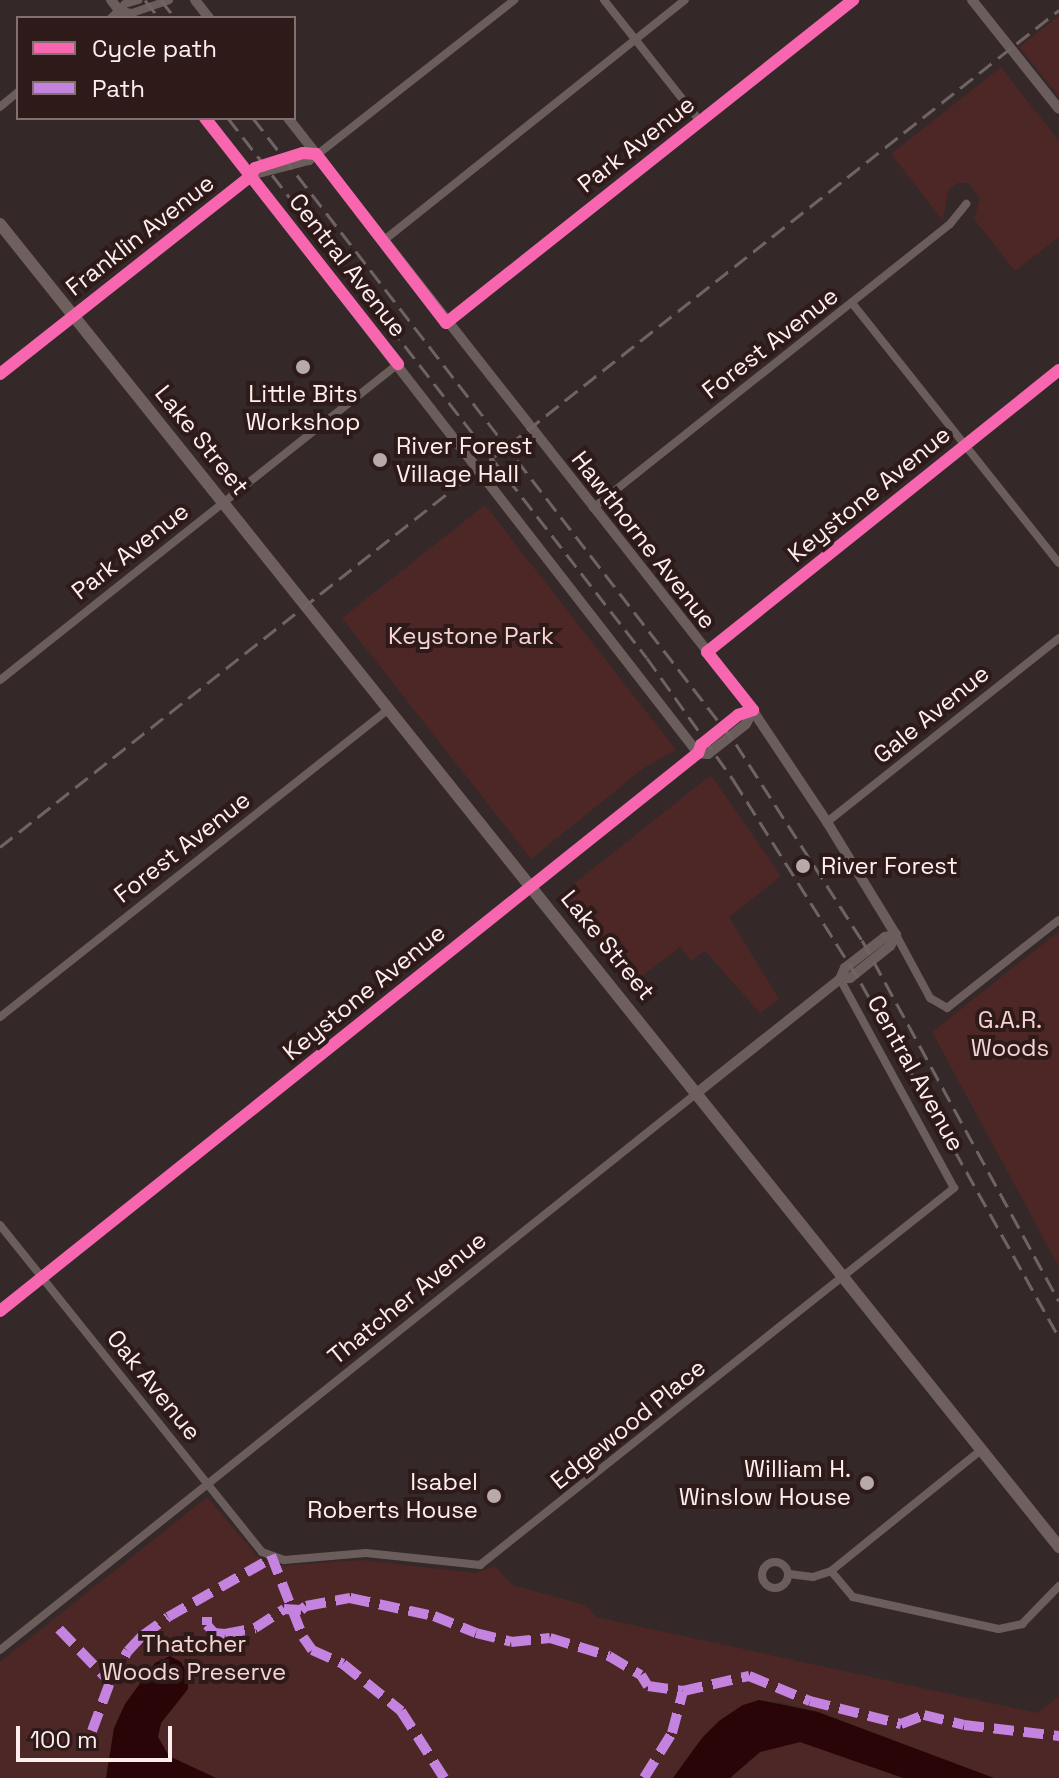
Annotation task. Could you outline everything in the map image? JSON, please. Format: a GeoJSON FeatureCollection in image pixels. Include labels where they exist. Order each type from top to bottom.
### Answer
{"type":"FeatureCollection","features":[{"type":"Feature","properties":{"kind":"main road","name":"Lake Street"},"geometry":{"type":"LineString","coordinates":[[0,224],[698,1092],[1059,1547]]}},
{"type":"Feature","properties":{"kind":"street"},"geometry":{"type":"LineString","coordinates":[[111,0],[119,16]]}},
{"type":"Feature","properties":{"kind":"street"},"geometry":{"type":"LineString","coordinates":[[119,16],[125,4],[138,0]]}},
{"type":"Feature","properties":{"kind":"street"},"geometry":{"type":"LineString","coordinates":[[119,16],[169,0]]}},
{"type":"Feature","properties":{"kind":"street"},"geometry":{"type":"LineString","coordinates":[[195,0],[207,16]]}},
{"type":"Feature","properties":{"kind":"street","name":"Franklin Avenue"},"geometry":{"type":"LineString","coordinates":[[0,374],[251,176],[255,168],[303,153],[316,154],[514,0]]}},
{"type":"Feature","properties":{"kind":"street"},"geometry":{"type":"LineString","coordinates":[[604,0],[700,121]]}},
{"type":"Feature","properties":{"kind":"street"},"geometry":{"type":"LineString","coordinates":[[383,241],[685,0]]}},
{"type":"Feature","properties":{"kind":"street","name":"Park Avenue"},"geometry":{"type":"LineString","coordinates":[[446,323],[853,0]]}},
{"type":"Feature","properties":{"kind":"street"},"geometry":{"type":"LineString","coordinates":[[972,0],[1059,109]]}},
{"type":"Feature","properties":{"kind":"street"},"geometry":{"type":"LineString","coordinates":[[0,107],[16,94]]}},
{"type":"Feature","properties":{"kind":"street","name":"Central Avenue"},"geometry":{"type":"LineString","coordinates":[[207,120],[698,753]]}},
{"type":"Feature","properties":{"kind":"street","name":"Hawthorne Avenue"},"geometry":{"type":"LineString","coordinates":[[290,120],[753,710],[827,822],[896,935],[930,998],[940,1007],[952,1006],[1059,920]]}},
{"type":"Feature","properties":{"kind":"street","name":"Forest Avenue"},"geometry":{"type":"LineString","coordinates":[[593,508],[950,224],[966,204]]}},
{"type":"Feature","properties":{"kind":"street"},"geometry":{"type":"LineString","coordinates":[[852,303],[1059,563]]}},
{"type":"Feature","properties":{"kind":"street","name":"Park Avenue"},"geometry":{"type":"LineString","coordinates":[[0,680],[398,364]]}},
{"type":"Feature","properties":{"kind":"street","name":"Keystone Avenue"},"geometry":{"type":"LineString","coordinates":[[707,652],[1059,370]]}},
{"type":"Feature","properties":{"kind":"street","name":"Gale Avenue"},"geometry":{"type":"LineString","coordinates":[[827,822],[1059,638]]}},
{"type":"Feature","properties":{"kind":"street","name":"Forest Avenue"},"geometry":{"type":"LineString","coordinates":[[0,1017],[388,709]]}},
{"type":"Feature","properties":{"kind":"street","name":"Keystone Avenue"},"geometry":{"type":"LineString","coordinates":[[0,1311],[698,753],[701,745],[738,715],[753,710]]}},
{"type":"Feature","properties":{"kind":"street","name":"Thatcher Avenue"},"geometry":{"type":"LineString","coordinates":[[0,1650],[840,979],[850,978],[890,946],[896,935]]}},
{"type":"Feature","properties":{"kind":"street","name":"Central Avenue"},"geometry":{"type":"LineString","coordinates":[[840,979],[954,1188]]}},
{"type":"Feature","properties":{"kind":"street","name":"Edgewood Place"},"geometry":{"type":"LineString","coordinates":[[284,1560],[366,1553],[470,1566],[488,1561],[954,1188]]}},
{"type":"Feature","properties":{"kind":"street","name":"Oak Avenue"},"geometry":{"type":"LineString","coordinates":[[0,1225],[262,1552],[284,1560]]}},
{"type":"Feature","properties":{"kind":"street"},"geometry":{"type":"LineString","coordinates":[[789,1574],[813,1577],[831,1571],[981,1450]]}},
{"type":"Feature","properties":{"kind":"street"},"geometry":{"type":"LineString","coordinates":[[831,1571],[853,1597],[999,1629],[1012,1628],[1031,1618],[1059,1586]]}},
{"type":"Feature","properties":{"kind":"green space"},"geometry":{"type":"Polygon","coordinates":[[[1059,16],[1059,96],[1019,47],[1059,16]]]}},
{"type":"Feature","properties":{"kind":"green space"},"geometry":{"type":"Polygon","coordinates":[[[1001,67],[1059,141],[1059,237],[1015,271],[974,219],[980,199],[969,183],[957,183],[948,191],[943,221],[891,154],[1001,67]]]}},
{"type":"Feature","properties":{"kind":"green space","name":"Keystone Park"},"geometry":{"type":"Polygon","coordinates":[[[485,505],[676,750],[644,768],[531,859],[342,618],[485,505]]]}},
{"type":"Feature","properties":{"kind":"green space"},"geometry":{"type":"Polygon","coordinates":[[[711,775],[781,876],[729,917],[779,999],[760,1013],[705,951],[691,961],[680,947],[633,983],[561,894],[711,775]]]}},
{"type":"Feature","properties":{"kind":"green space","name":"G.A.R. Woods"},"geometry":{"type":"Polygon","coordinates":[[[1059,931],[1059,1267],[932,1032],[1059,931]]]}},
{"type":"Feature","properties":{"kind":"green space","name":"Thatcher Woods Preserve"},"geometry":{"type":"Polygon","coordinates":[[[207,1497],[259,1558],[276,1566],[362,1560],[475,1573],[495,1566],[512,1585],[586,1605],[596,1617],[1037,1713],[1059,1696],[1059,1778],[994,1778],[818,1712],[779,1702],[743,1705],[719,1721],[702,1738],[673,1778],[0,1778],[0,1662],[207,1497]]]}},
{"type":"Feature","properties":{"kind":"green space"},"geometry":{"type":"Polygon","coordinates":[[[800,1742],[903,1778],[730,1778],[760,1752],[800,1742]]]}},
{"type":"Feature","properties":{"kind":"shaded area"},"geometry":{"type":"Polygon","coordinates":[[[170,1656],[181,1662],[188,1675],[188,1689],[161,1723],[158,1737],[169,1756],[216,1778],[106,1778],[114,1728],[125,1704],[155,1663],[170,1656]]]}},
{"type":"Feature","properties":{"kind":"shaded area"},"geometry":{"type":"Polygon","coordinates":[[[759,1700],[818,1712],[994,1778],[903,1778],[800,1742],[760,1752],[730,1778],[673,1778],[702,1738],[719,1721],[743,1705],[759,1700]]]}},
{"type":"Feature","properties":{"kind":"railway"},"geometry":{"type":"LineString","coordinates":[[145,0],[157,16]]}},
{"type":"Feature","properties":{"kind":"railway"},"geometry":{"type":"LineString","coordinates":[[161,0],[173,16]]}},
{"type":"Feature","properties":{"kind":"railway"},"geometry":{"type":"LineString","coordinates":[[0,847],[1059,10]]}},
{"type":"Feature","properties":{"kind":"railway"},"geometry":{"type":"LineString","coordinates":[[230,120],[647,658],[734,781],[861,983],[1059,1337]]}},
{"type":"Feature","properties":{"kind":"railway"},"geometry":{"type":"LineString","coordinates":[[255,120],[736,744],[862,940],[1059,1301]]}},
{"type":"Feature","properties":{"kind":"marked path"},"geometry":{"type":"LineString","coordinates":[[271,1555],[303,1637],[312,1650],[343,1664],[401,1711],[444,1778]]}},
{"type":"Feature","properties":{"kind":"marked path"},"geometry":{"type":"LineString","coordinates":[[92,1731],[110,1682],[128,1651],[142,1636],[168,1617],[265,1562]]}},
{"type":"Feature","properties":{"kind":"marked path"},"geometry":{"type":"LineString","coordinates":[[207,1617],[207,1625],[214,1633],[225,1634],[255,1628],[284,1609],[301,1610],[306,1606],[350,1598],[434,1616],[476,1633],[511,1642],[550,1638],[609,1656],[641,1675],[648,1686],[683,1691],[749,1676],[810,1701],[901,1724],[924,1715],[964,1725],[1059,1736]]}},
{"type":"Feature","properties":{"kind":"marked path"},"geometry":{"type":"LineString","coordinates":[[59,1629],[110,1682]]}},
{"type":"Feature","properties":{"kind":"marked path"},"geometry":{"type":"LineString","coordinates":[[644,1778],[672,1733],[683,1691]]}},
{"type":"Feature","properties":{"kind":"cycle path"},"geometry":{"type":"LineString","coordinates":[[316,154],[446,323],[853,0]]}},
{"type":"Feature","properties":{"kind":"cycle path"},"geometry":{"type":"LineString","coordinates":[[207,120],[398,364]]}},
{"type":"Feature","properties":{"kind":"cycle path"},"geometry":{"type":"LineString","coordinates":[[0,374],[251,176],[255,168],[303,153],[316,154]]}},
{"type":"Feature","properties":{"kind":"cycle path"},"geometry":{"type":"LineString","coordinates":[[753,710],[707,652],[1059,370]]}},
{"type":"Feature","properties":{"kind":"cycle path"},"geometry":{"type":"LineString","coordinates":[[0,1311],[698,753],[701,745],[738,715],[753,710]]}},
{"type":"Feature","properties":{"kind":"place","name":"Little Bits Workshop"},"geometry":{"type":"Point","coordinates":[303,367]}},
{"type":"Feature","properties":{"kind":"place","name":"River Forest Village Hall"},"geometry":{"type":"Point","coordinates":[380,460]}},
{"type":"Feature","properties":{"kind":"place","name":"River Forest"},"geometry":{"type":"Point","coordinates":[803,866]}},
{"type":"Feature","properties":{"kind":"place","name":"William H. Winslow House"},"geometry":{"type":"Point","coordinates":[867,1483]}},
{"type":"Feature","properties":{"kind":"place","name":"Isabel Roberts House"},"geometry":{"type":"Point","coordinates":[494,1496]}}]}
